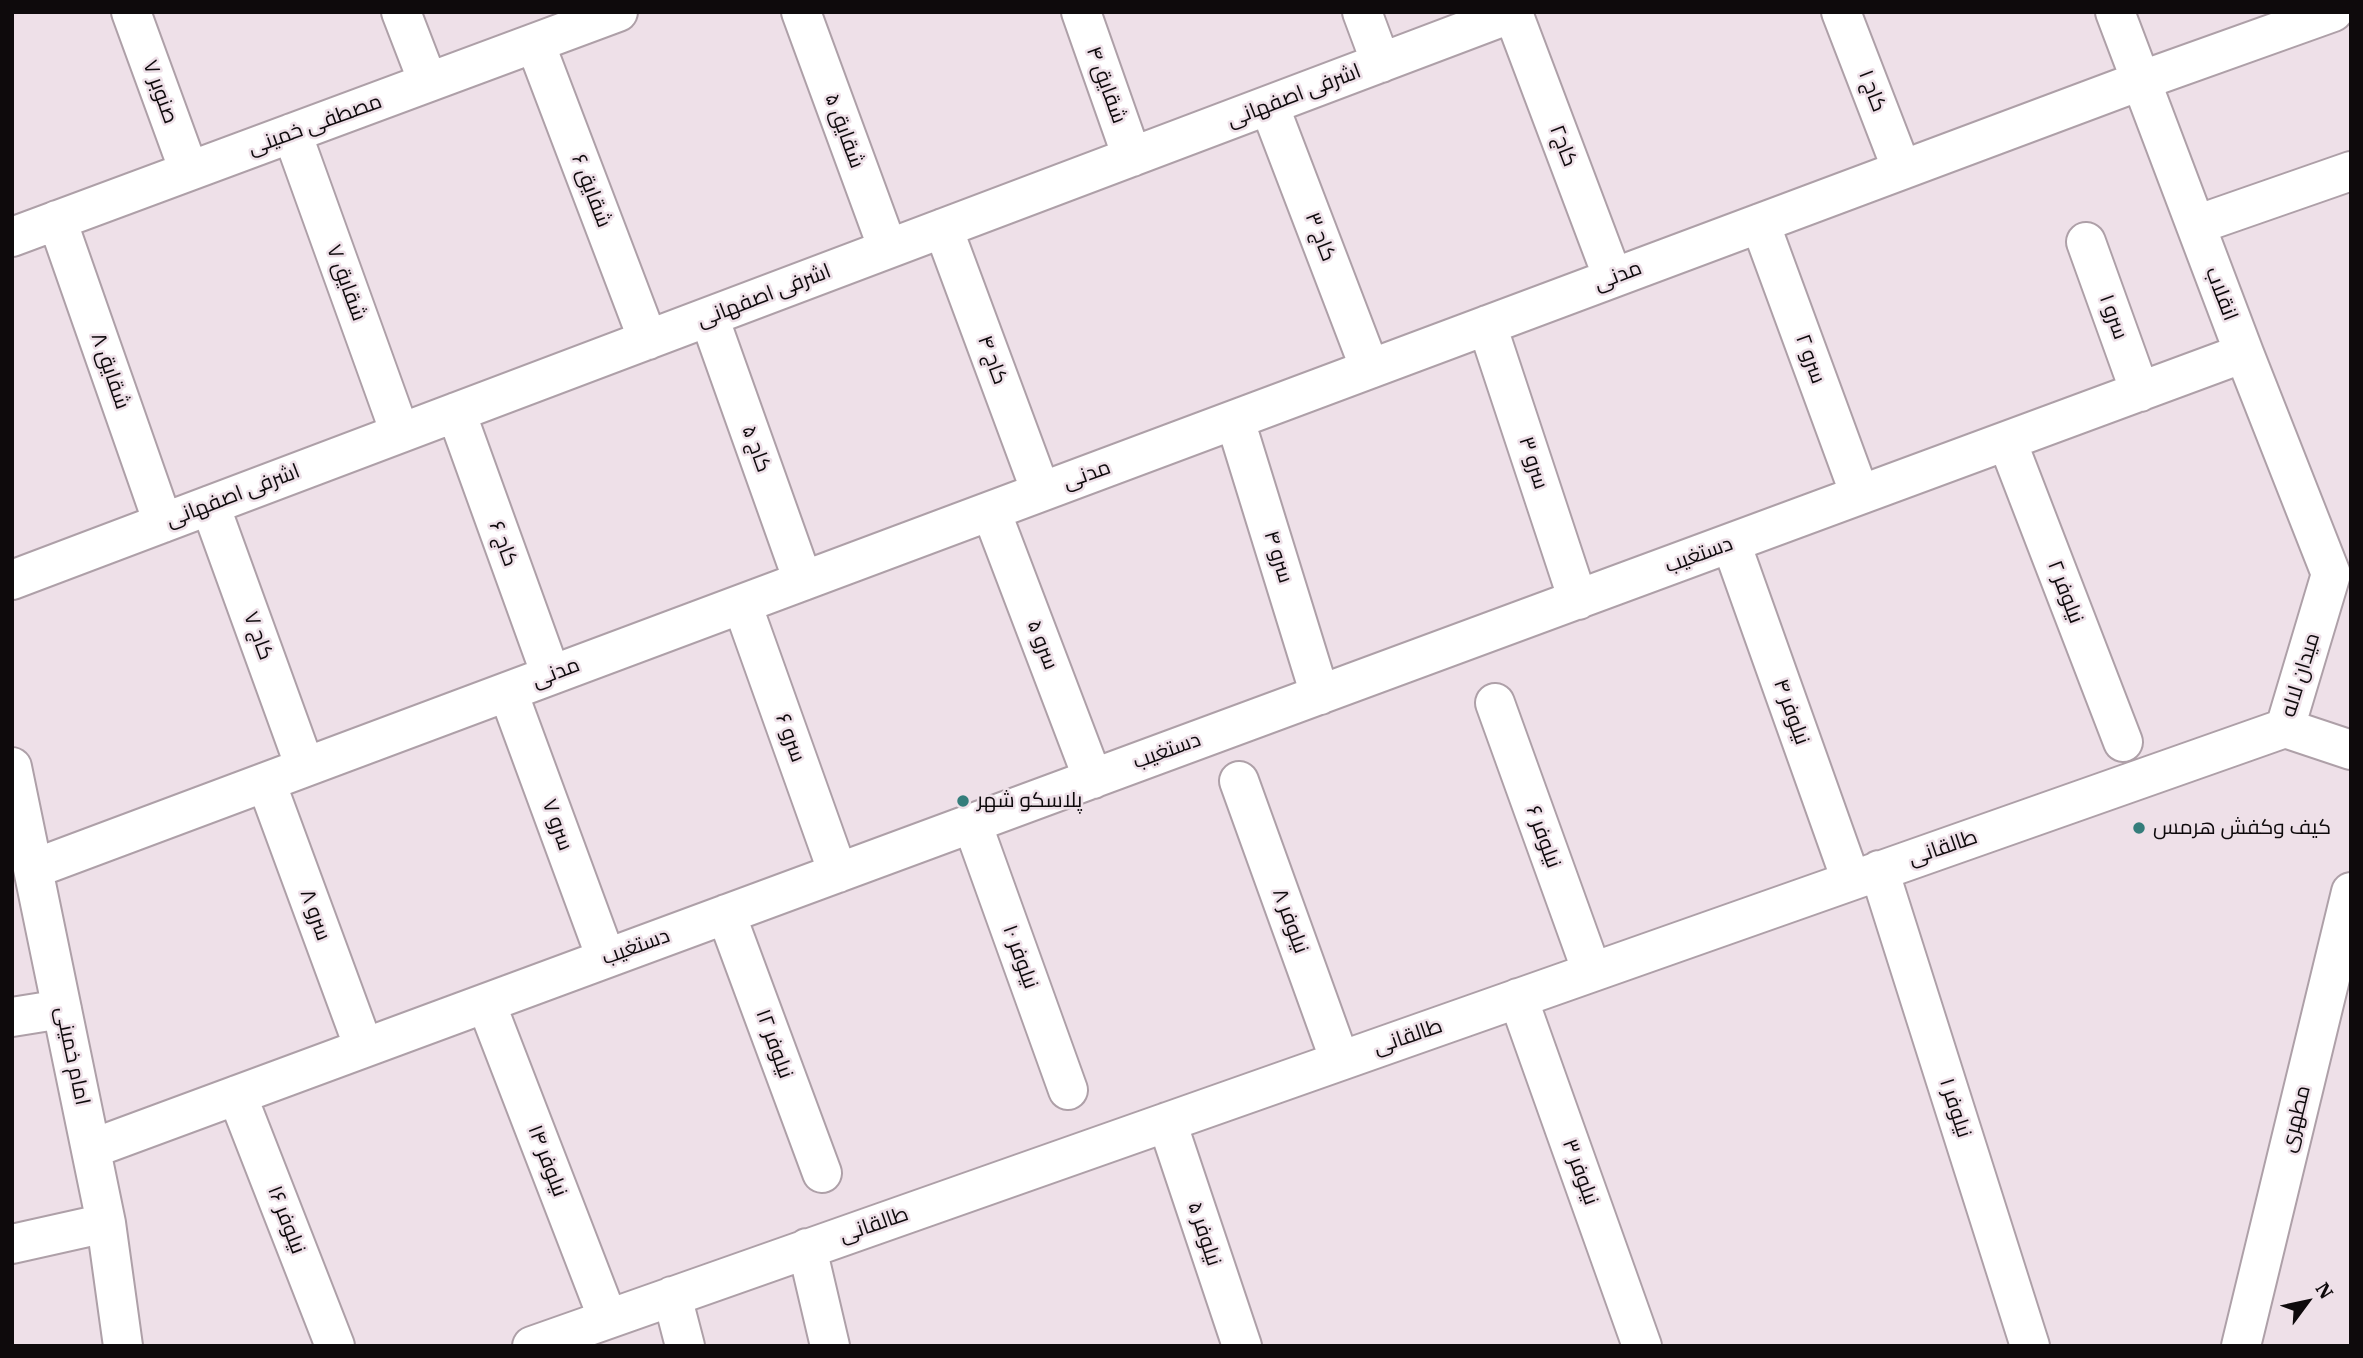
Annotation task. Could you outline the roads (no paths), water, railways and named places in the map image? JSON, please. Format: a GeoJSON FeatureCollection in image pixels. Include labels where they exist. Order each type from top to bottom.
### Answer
{"type":"FeatureCollection","features":[{"type":"Feature","properties":{"kind":"street","name":"صنوبر ۷"},"geometry":{"type":"LineString","coordinates":[[131,12],[189,171]]}},
{"type":"Feature","properties":{"kind":"street"},"geometry":{"type":"LineString","coordinates":[[401,12],[428,82]]}},
{"type":"Feature","properties":{"kind":"street","name":"مصطفی خمینی"},"geometry":{"type":"LineString","coordinates":[[12,237],[618,12]]}},
{"type":"Feature","properties":{"kind":"street","name":"شقایق ۵"},"geometry":{"type":"LineString","coordinates":[[801,12],[888,249]]}},
{"type":"Feature","properties":{"kind":"street","name":"شقایق ۴"},"geometry":{"type":"LineString","coordinates":[[1081,12],[1132,157]]}},
{"type":"Feature","properties":{"kind":"street"},"geometry":{"type":"LineString","coordinates":[[1362,12],[1381,63]]}},
{"type":"Feature","properties":{"kind":"street","name":"کاج ۱"},"geometry":{"type":"LineString","coordinates":[[1841,12],[1902,170]]}},
{"type":"Feature","properties":{"kind":"street","name":"انقلاب"},"geometry":{"type":"LineString","coordinates":[[2115,12],[2244,354],[2341,575]]}},
{"type":"Feature","properties":{"kind":"street","name":"مدنی"},"geometry":{"type":"LineString","coordinates":[[33,869],[2140,81],[2333,12]]}},
{"type":"Feature","properties":{"kind":"street","name":"اشرفی اصفهانی"},"geometry":{"type":"LineString","coordinates":[[12,580],[1514,13]]}},
{"type":"Feature","properties":{"kind":"street","name":"کاج۲"},"geometry":{"type":"LineString","coordinates":[[1514,13],[1613,278]]}},
{"type":"Feature","properties":{"kind":"street","name":"شقایق ۶"},"geometry":{"type":"LineString","coordinates":[[535,43],[648,340]]}},
{"type":"Feature","properties":{"kind":"street","name":"کاج ۳"},"geometry":{"type":"LineString","coordinates":[[1269,105],[1370,369]]}},
{"type":"Feature","properties":{"kind":"street","name":"شقایق ۷"},"geometry":{"type":"LineString","coordinates":[[292,133],[400,433]]}},
{"type":"Feature","properties":{"kind":"street"},"geometry":{"type":"LineString","coordinates":[[2196,225],[2351,171]]}},
{"type":"Feature","properties":{"kind":"street","name":"شقایق ۸"},"geometry":{"type":"LineString","coordinates":[[57,220],[163,523]]}},
{"type":"Feature","properties":{"kind":"street","name":"سرو ۲"},"geometry":{"type":"LineString","coordinates":[[1760,223],[1860,495]]}},
{"type":"Feature","properties":{"kind":"street","name":"کاج ۴"},"geometry":{"type":"LineString","coordinates":[[943,228],[1041,492]]}},
{"type":"Feature","properties":{"kind":"street","name":"سرو ۱"},"geometry":{"type":"LineString","coordinates":[[2086,242],[2140,392]]}},
{"type":"Feature","properties":{"kind":"street","name":"کاج ۵"},"geometry":{"type":"LineString","coordinates":[[709,317],[803,581]]}},
{"type":"Feature","properties":{"kind":"street","name":"سرو ۳"},"geometry":{"type":"LineString","coordinates":[[1487,326],[1578,600]]}},
{"type":"Feature","properties":{"kind":"street","name":"دستغیب"},"geometry":{"type":"LineString","coordinates":[[91,1149],[2244,354]]}},
{"type":"Feature","properties":{"kind":"street","name":"کاج ۶"},"geometry":{"type":"LineString","coordinates":[[456,412],[551,675]]}},
{"type":"Feature","properties":{"kind":"street","name":"سرو ۴"},"geometry":{"type":"LineString","coordinates":[[1235,419],[1320,695]]}},
{"type":"Feature","properties":{"kind":"street","name":"نیلوفر ۲"},"geometry":{"type":"LineString","coordinates":[[2007,441],[2123,742]]}},
{"type":"Feature","properties":{"kind":"street","name":"کاج ۷"},"geometry":{"type":"LineString","coordinates":[[210,505],[305,767]]}},
{"type":"Feature","properties":{"kind":"street","name":"سرو ۵"},"geometry":{"type":"LineString","coordinates":[[991,511],[1093,779]]}},
{"type":"Feature","properties":{"kind":"street","name":"نیلوفر ۴"},"geometry":{"type":"LineString","coordinates":[[1731,543],[1865,875]]}},
{"type":"Feature","properties":{"kind":"street","name":"میدان لاله"},"geometry":{"type":"LineString","coordinates":[[2341,575],[2284,727],[2351,750]]}},
{"type":"Feature","properties":{"kind":"street","name":"سرو ۶"},"geometry":{"type":"LineString","coordinates":[[742,604],[838,873]]}},
{"type":"Feature","properties":{"kind":"street","name":"سرو ۷"},"geometry":{"type":"LineString","coordinates":[[508,692],[606,958]]}},
{"type":"Feature","properties":{"kind":"street","name":"نیلوفر ۶"},"geometry":{"type":"LineString","coordinates":[[1495,703],[1592,972]]}},
{"type":"Feature","properties":{"kind":"street","name":"طالقانی"},"geometry":{"type":"LineString","coordinates":[[532,1346],[2284,727]]}},
{"type":"Feature","properties":{"kind":"street","name":"امام خمینی"},"geometry":{"type":"LineString","coordinates":[[12,767],[33,869],[29,930],[62,1009],[106,1223],[123,1346]]}},
{"type":"Feature","properties":{"kind":"street","name":"نیلوفر ۸"},"geometry":{"type":"LineString","coordinates":[[1239,781],[1340,1061]]}},
{"type":"Feature","properties":{"kind":"street","name":"سرو ۸"},"geometry":{"type":"LineString","coordinates":[[266,782],[364,1048]]}},
{"type":"Feature","properties":{"kind":"street","name":"نیلوفر ۱۰"},"geometry":{"type":"LineString","coordinates":[[972,823],[1068,1090]]}},
{"type":"Feature","properties":{"kind":"street","name":"نیلوفر ۱"},"geometry":{"type":"LineString","coordinates":[[1865,875],[2030,1346]]}},
{"type":"Feature","properties":{"kind":"street","name":"مطهری"},"geometry":{"type":"LineString","coordinates":[[2241,1346],[2351,892]]}},
{"type":"Feature","properties":{"kind":"street","name":"نیلوفر ۱۲"},"geometry":{"type":"LineString","coordinates":[[726,914],[822,1173]]}},
{"type":"Feature","properties":{"kind":"street","name":"نیلوفر ۳"},"geometry":{"type":"LineString","coordinates":[[1518,998],[1642,1346]]}},
{"type":"Feature","properties":{"kind":"street","name":"نیلوفر ۱۴"},"geometry":{"type":"LineString","coordinates":[[486,1003],[608,1319]]}},
{"type":"Feature","properties":{"kind":"street"},"geometry":{"type":"LineString","coordinates":[[12,1017],[62,1009]]}},
{"type":"Feature","properties":{"kind":"street","name":"نیلوفر ۱۶"},"geometry":{"type":"LineString","coordinates":[[237,1095],[335,1346]]}},
{"type":"Feature","properties":{"kind":"street","name":"نیلوفر ۵"},"geometry":{"type":"LineString","coordinates":[[1167,1122],[1242,1346]]}},
{"type":"Feature","properties":{"kind":"street"},"geometry":{"type":"LineString","coordinates":[[12,1244],[106,1223]]}},
{"type":"Feature","properties":{"kind":"street"},"geometry":{"type":"LineString","coordinates":[[807,1248],[830,1346]]}},
{"type":"Feature","properties":{"kind":"street"},"geometry":{"type":"LineString","coordinates":[[672,1296],[685,1346]]}},
{"type":"Feature","properties":{"kind":"place","name":"پلاسکو شهر"},"geometry":{"type":"Point","coordinates":[963,801]}},
{"type":"Feature","properties":{"kind":"place","name":"کیف و‌کفش هرمس"},"geometry":{"type":"Point","coordinates":[2139,828]}}]}
